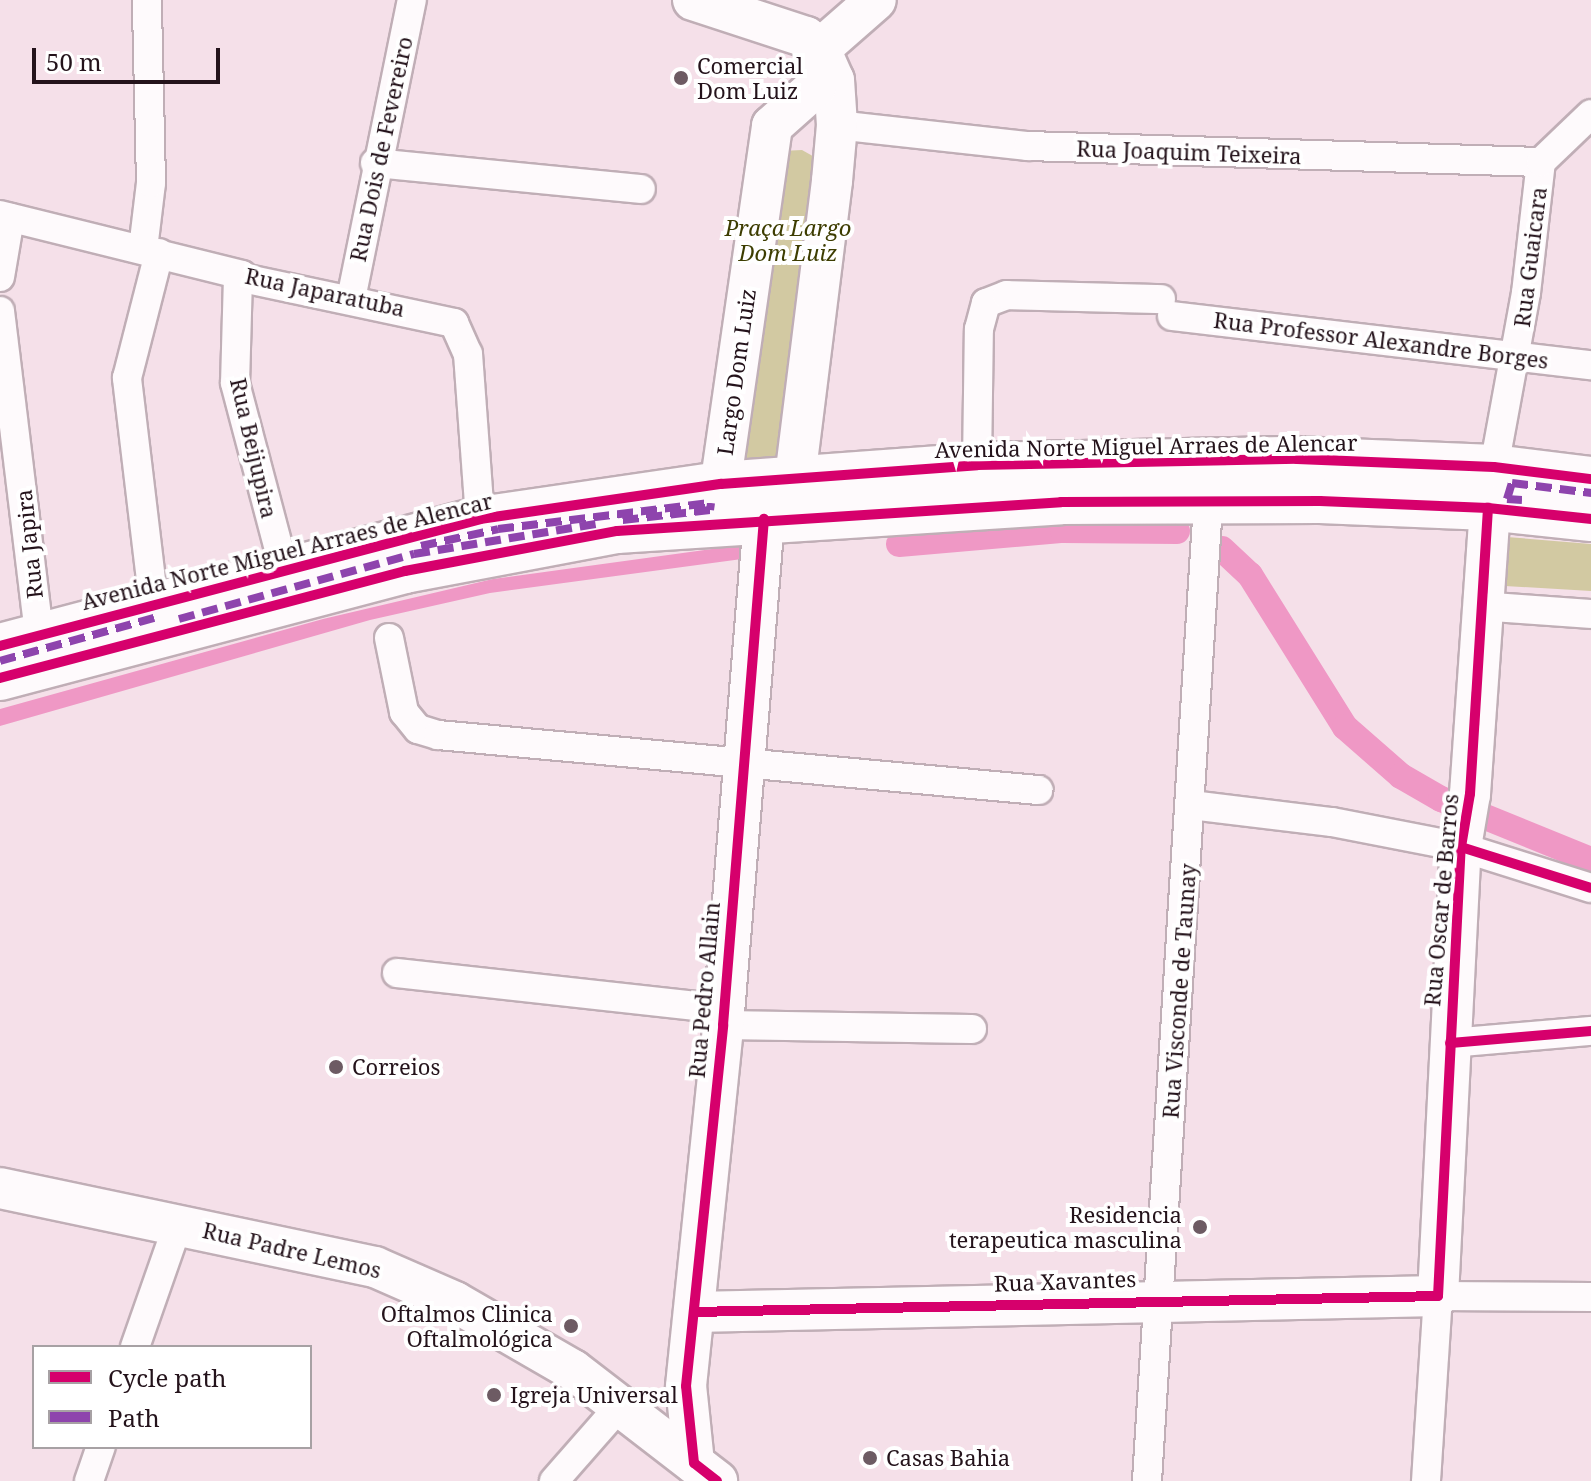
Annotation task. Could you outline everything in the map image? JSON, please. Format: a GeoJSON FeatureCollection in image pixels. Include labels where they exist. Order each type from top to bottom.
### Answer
{"type":"FeatureCollection","features":[{"type":"Feature","properties":{"kind":"main road","name":"Avenida Norte Miguel Arraes de Alencar"},"geometry":{"type":"LineString","coordinates":[[0,678],[405,571],[617,531],[751,500],[977,465],[1297,459],[1491,487],[1591,519]]}},
{"type":"Feature","properties":{"kind":"main road","name":"Avenida Norte Miguel Arraes de Alencar"},"geometry":{"type":"LineString","coordinates":[[19,640],[480,519],[751,500],[1208,502],[1591,479]]}},
{"type":"Feature","properties":{"kind":"street"},"geometry":{"type":"LineString","coordinates":[[147,0],[151,251],[127,378],[154,605]]}},
{"type":"Feature","properties":{"kind":"street","name":"Rua Dois de Fevereiro"},"geometry":{"type":"LineString","coordinates":[[351,299],[375,163],[412,0]]}},
{"type":"Feature","properties":{"kind":"street"},"geometry":{"type":"LineString","coordinates":[[693,0],[806,37],[821,51],[834,80],[837,125],[751,500]]}},
{"type":"Feature","properties":{"kind":"street"},"geometry":{"type":"LineString","coordinates":[[775,119],[816,87],[821,51],[876,0]]}},
{"type":"Feature","properties":{"kind":"street","name":"Rua Guaicara"},"geometry":{"type":"LineString","coordinates":[[1491,487],[1516,355],[1541,162],[1591,114]]}},
{"type":"Feature","properties":{"kind":"street"},"geometry":{"type":"LineString","coordinates":[[775,119],[794,117],[837,125]]}},
{"type":"Feature","properties":{"kind":"street","name":"Largo Dom Luiz"},"geometry":{"type":"LineString","coordinates":[[751,500],[775,119]]}},
{"type":"Feature","properties":{"kind":"street","name":"Rua Joaquim Teixeira"},"geometry":{"type":"LineString","coordinates":[[837,125],[1028,146],[1541,162]]}},
{"type":"Feature","properties":{"kind":"street"},"geometry":{"type":"LineString","coordinates":[[375,163],[641,189]]}},
{"type":"Feature","properties":{"kind":"street"},"geometry":{"type":"LineString","coordinates":[[0,277],[5,216]]}},
{"type":"Feature","properties":{"kind":"street","name":"Rua Japaratuba"},"geometry":{"type":"LineString","coordinates":[[5,216],[242,275],[238,277]]}},
{"type":"Feature","properties":{"kind":"street","name":"Rua Japaratuba"},"geometry":{"type":"LineString","coordinates":[[238,277],[444,317],[461,334],[468,354],[480,519]]}},
{"type":"Feature","properties":{"kind":"street","name":"Rua Beijupira"},"geometry":{"type":"LineString","coordinates":[[238,277],[235,383],[284,569]]}},
{"type":"Feature","properties":{"kind":"street","name":"Rua Professor Alexandre Borges"},"geometry":{"type":"LineString","coordinates":[[977,465],[979,329],[986,303],[1007,295],[1166,308],[1591,365]]}},
{"type":"Feature","properties":{"kind":"street","name":"Rua Japira"},"geometry":{"type":"LineString","coordinates":[[0,311],[19,640]]}},
{"type":"Feature","properties":{"kind":"street"},"geometry":{"type":"LineString","coordinates":[[1219,474],[1427,480],[1424,495],[1247,488],[760,509],[751,500],[1219,474]]}},
{"type":"Feature","properties":{"kind":"street"},"geometry":{"type":"LineString","coordinates":[[1591,493],[1512,483],[1507,499],[1591,507]]}},
{"type":"Feature","properties":{"kind":"street","name":"Rua Oscar de Barros"},"geometry":{"type":"LineString","coordinates":[[1426,1481],[1450,1043],[1479,606],[1491,487]]}},
{"type":"Feature","properties":{"kind":"street","name":"Rua Pedro Allain"},"geometry":{"type":"LineString","coordinates":[[705,1472],[685,1405],[723,1017],[742,766],[751,500]]}},
{"type":"Feature","properties":{"kind":"street","name":"Rua Visconde de Taunay"},"geometry":{"type":"LineString","coordinates":[[1147,1481],[1208,502]]}},
{"type":"Feature","properties":{"kind":"street"},"geometry":{"type":"LineString","coordinates":[[0,661],[410,549],[498,529],[711,503],[710,510],[529,533],[414,554],[0,668]]}},
{"type":"Feature","properties":{"kind":"street"},"geometry":{"type":"LineString","coordinates":[[1479,606],[1591,614]]}},
{"type":"Feature","properties":{"kind":"street"},"geometry":{"type":"LineString","coordinates":[[389,638],[410,721],[438,735],[742,766],[1038,790]]}},
{"type":"Feature","properties":{"kind":"street"},"geometry":{"type":"LineString","coordinates":[[1191,805],[1332,822],[1465,824],[1591,888]]}},
{"type":"Feature","properties":{"kind":"street"},"geometry":{"type":"LineString","coordinates":[[397,973],[723,1017],[972,1029]]}},
{"type":"Feature","properties":{"kind":"street"},"geometry":{"type":"LineString","coordinates":[[1450,1043],[1591,1031]]}},
{"type":"Feature","properties":{"kind":"street","name":"Rua Padre Lemos"},"geometry":{"type":"LineString","coordinates":[[0,1188],[375,1267],[455,1302],[573,1370],[705,1472]]}},
{"type":"Feature","properties":{"kind":"street"},"geometry":{"type":"LineString","coordinates":[[136,1345],[178,1224]]}},
{"type":"Feature","properties":{"kind":"street","name":"Rua Xavantes"},"geometry":{"type":"LineString","coordinates":[[694,1312],[1158,1298],[1591,1297]]}},
{"type":"Feature","properties":{"kind":"street"},"geometry":{"type":"LineString","coordinates":[[554,1481],[620,1406],[671,1392],[690,1364]]}},
{"type":"Feature","properties":{"kind":"street"},"geometry":{"type":"LineString","coordinates":[[89,1481],[100,1449]]}},
{"type":"Feature","properties":{"kind":"green space","name":"Praça Largo Dom Luiz"},"geometry":{"type":"Polygon","coordinates":[[[802,150],[818,159],[786,470],[736,475],[781,151],[802,150]]]}},
{"type":"Feature","properties":{"kind":"green space"},"geometry":{"type":"Polygon","coordinates":[[[1507,537],[1591,544],[1591,591],[1505,586],[1507,537]]]}},
{"type":"Feature","properties":{"kind":"shaded area"},"geometry":{"type":"Polygon","coordinates":[[[741,545],[742,559],[490,593],[370,620],[0,726],[0,709],[323,619],[493,579],[741,545]]]}},
{"type":"Feature","properties":{"kind":"waterway"},"geometry":{"type":"LineString","coordinates":[[899,544],[1063,530],[1177,531]]}},
{"type":"Feature","properties":{"kind":"waterway"},"geometry":{"type":"LineString","coordinates":[[1222,549],[1250,575],[1345,727],[1401,776],[1441,799],[1591,860]]}},
{"type":"Feature","properties":{"kind":"marked path"},"geometry":{"type":"LineString","coordinates":[[1522,500],[1507,499],[1512,483],[1591,493]]}},
{"type":"Feature","properties":{"kind":"marked path"},"geometry":{"type":"LineString","coordinates":[[421,546],[498,529],[711,503],[710,510],[623,520]]}},
{"type":"Feature","properties":{"kind":"marked path"},"geometry":{"type":"LineString","coordinates":[[179,619],[414,554],[596,524]]}},
{"type":"Feature","properties":{"kind":"marked path"},"geometry":{"type":"LineString","coordinates":[[0,661],[154,618]]}},
{"type":"Feature","properties":{"kind":"cycle path"},"geometry":{"type":"LineString","coordinates":[[0,646],[480,519],[721,484],[977,465],[1297,459],[1494,467],[1591,479]]}},
{"type":"Feature","properties":{"kind":"cycle path"},"geometry":{"type":"LineString","coordinates":[[0,678],[405,571],[617,531],[1061,502],[1320,501],[1488,508],[1591,519]]}},
{"type":"Feature","properties":{"kind":"cycle path"},"geometry":{"type":"LineString","coordinates":[[694,1312],[1438,1296],[1461,847],[1470,794],[1488,508]]}},
{"type":"Feature","properties":{"kind":"cycle path"},"geometry":{"type":"LineString","coordinates":[[717,1481],[694,1463],[686,1386],[723,1025],[764,519]]}},
{"type":"Feature","properties":{"kind":"cycle path"},"geometry":{"type":"LineString","coordinates":[[1461,847],[1591,888]]}},
{"type":"Feature","properties":{"kind":"cycle path"},"geometry":{"type":"LineString","coordinates":[[1450,1043],[1591,1031]]}},
{"type":"Feature","properties":{"kind":"place","name":"Comercial Dom Luiz"},"geometry":{"type":"Point","coordinates":[681,78]}},
{"type":"Feature","properties":{"kind":"place","name":"Correios"},"geometry":{"type":"Point","coordinates":[336,1067]}},
{"type":"Feature","properties":{"kind":"place","name":"Residencia terapeutica masculina"},"geometry":{"type":"Point","coordinates":[1200,1227]}},
{"type":"Feature","properties":{"kind":"place","name":"Oftalmos Clinica Oftalmológica"},"geometry":{"type":"Point","coordinates":[571,1326]}},
{"type":"Feature","properties":{"kind":"place","name":"Igreja Universal"},"geometry":{"type":"Point","coordinates":[494,1395]}},
{"type":"Feature","properties":{"kind":"place","name":"Casas Bahia"},"geometry":{"type":"Point","coordinates":[870,1458]}}]}
